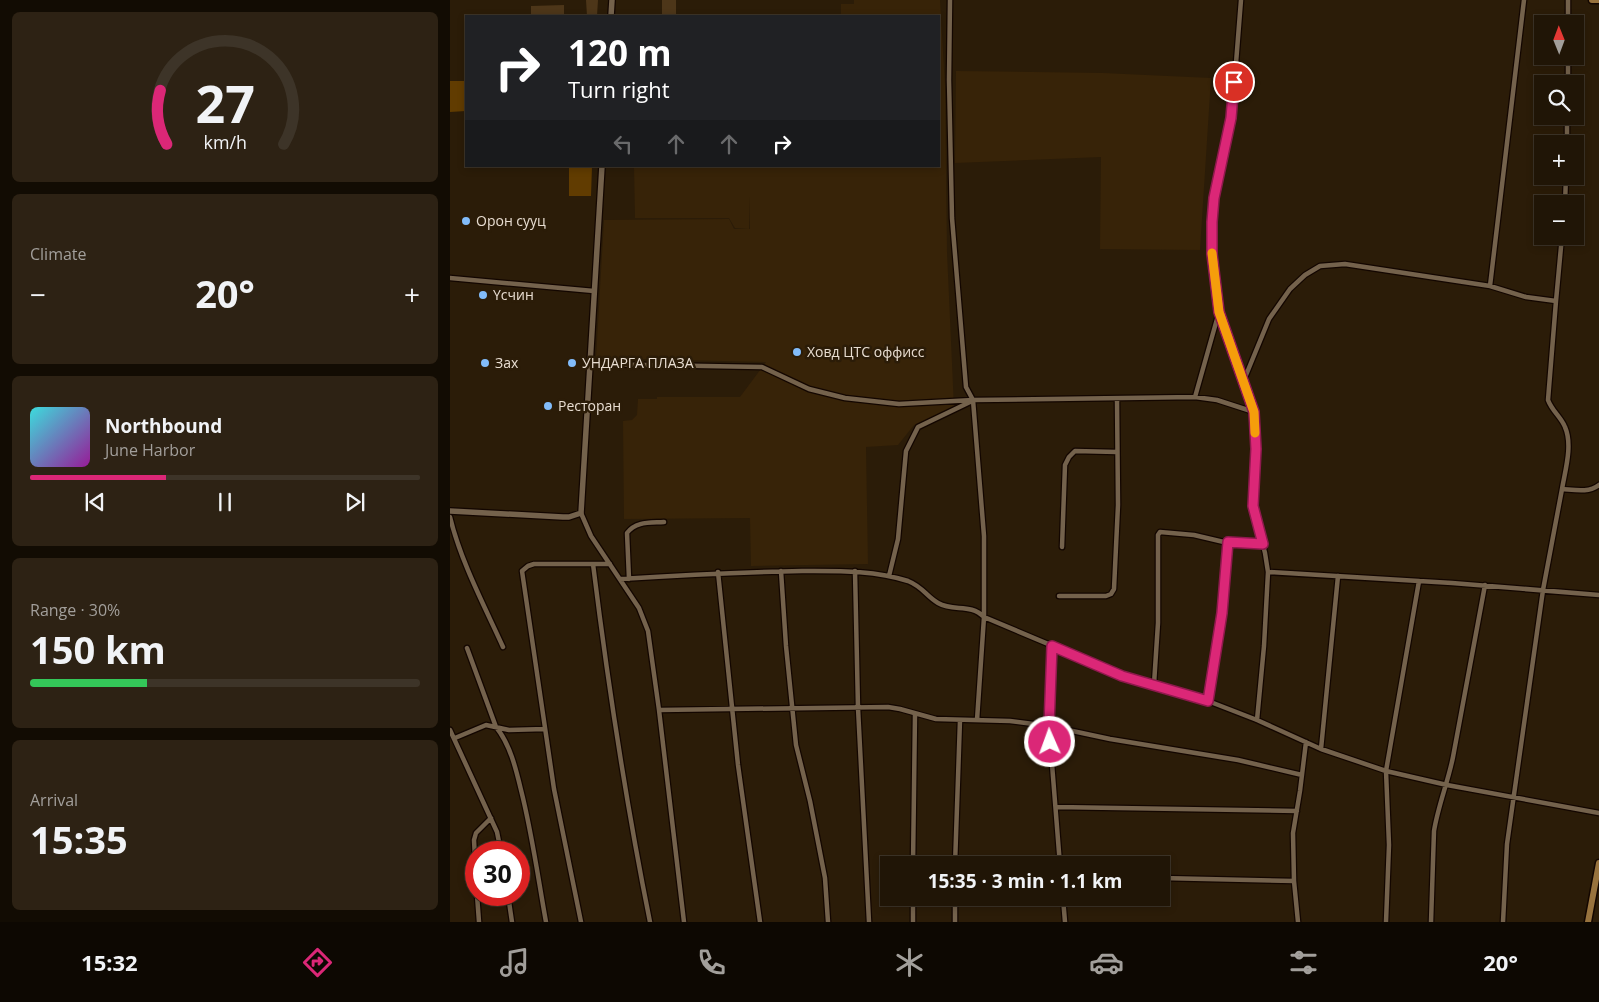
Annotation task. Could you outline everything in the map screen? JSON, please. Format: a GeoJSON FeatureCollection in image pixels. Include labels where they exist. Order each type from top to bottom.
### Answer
{"type":"FeatureCollection","features":[{"type":"Feature","properties":{"kind":"main road"},"geometry":{"type":"LineString","coordinates":[[1592,0],[1599,0]]}},
{"type":"Feature","properties":{"kind":"main road"},"geometry":{"type":"LineString","coordinates":[[1588,922],[1599,863]]}},
{"type":"Feature","properties":{"kind":"street"},"geometry":{"type":"LineString","coordinates":[[611,15],[612,0]]}},
{"type":"Feature","properties":{"kind":"street"},"geometry":{"type":"LineString","coordinates":[[950,0],[949,80],[952,218],[966,387],[973,400],[984,536],[984,617],[977,720]]}},
{"type":"Feature","properties":{"kind":"street"},"geometry":{"type":"LineString","coordinates":[[1241,0],[1231,118],[1216,182],[1212,216],[1213,266],[1219,312],[1254,412],[1256,449],[1253,506],[1268,572],[1257,720]]}},
{"type":"Feature","properties":{"kind":"street"},"geometry":{"type":"LineString","coordinates":[[1490,286],[1524,0]]}},
{"type":"Feature","properties":{"kind":"street"},"geometry":{"type":"LineString","coordinates":[[1568,0],[1568,15]]}},
{"type":"Feature","properties":{"kind":"street"},"geometry":{"type":"LineString","coordinates":[[602,167],[581,513],[591,536],[639,608],[648,631],[684,922]]}},
{"type":"Feature","properties":{"kind":"street"},"geometry":{"type":"LineString","coordinates":[[1503,922],[1507,844],[1543,590],[1562,490],[1568,437],[1565,426],[1552,409],[1548,400],[1561,245]]}},
{"type":"Feature","properties":{"kind":"street"},"geometry":{"type":"LineString","coordinates":[[1244,380],[1269,319],[1290,289],[1305,275],[1320,266],[1345,264],[1490,286],[1526,297],[1556,301]]}},
{"type":"Feature","properties":{"kind":"street"},"geometry":{"type":"LineString","coordinates":[[450,278],[594,291]]}},
{"type":"Feature","properties":{"kind":"street"},"geometry":{"type":"LineString","coordinates":[[1195,397],[1219,312]]}},
{"type":"Feature","properties":{"kind":"street"},"geometry":{"type":"LineString","coordinates":[[590,364],[762,367],[809,388],[845,398],[899,404],[973,400],[1195,397],[1217,400],[1254,412]]}},
{"type":"Feature","properties":{"kind":"street"},"geometry":{"type":"LineString","coordinates":[[1059,596],[1106,596],[1111,594],[1114,589],[1118,505],[1117,399]]}},
{"type":"Feature","properties":{"kind":"street"},"geometry":{"type":"LineString","coordinates":[[889,576],[898,539],[906,451],[918,427],[973,400]]}},
{"type":"Feature","properties":{"kind":"street"},"geometry":{"type":"LineString","coordinates":[[1062,546],[1064,474],[1065,465],[1069,457],[1075,452],[1117,452]]}},
{"type":"Feature","properties":{"kind":"street"},"geometry":{"type":"LineString","coordinates":[[1562,490],[1588,491],[1599,485]]}},
{"type":"Feature","properties":{"kind":"street"},"geometry":{"type":"LineString","coordinates":[[450,511],[563,518],[581,513]]}},
{"type":"Feature","properties":{"kind":"street"},"geometry":{"type":"LineString","coordinates":[[450,517],[464,560],[503,647]]}},
{"type":"Feature","properties":{"kind":"street"},"geometry":{"type":"LineString","coordinates":[[630,579],[627,533],[632,527],[642,523],[664,522]]}},
{"type":"Feature","properties":{"kind":"street"},"geometry":{"type":"LineString","coordinates":[[1154,684],[1158,623],[1158,535],[1160,532],[1194,535],[1228,542],[1263,544]]}},
{"type":"Feature","properties":{"kind":"street"},"geometry":{"type":"LineString","coordinates":[[1208,701],[1222,613],[1228,542]]}},
{"type":"Feature","properties":{"kind":"street"},"geometry":{"type":"LineString","coordinates":[[581,922],[554,789],[522,571],[534,564],[610,564]]}},
{"type":"Feature","properties":{"kind":"street"},"geometry":{"type":"LineString","coordinates":[[593,564],[616,737],[650,922]]}},
{"type":"Feature","properties":{"kind":"street"},"geometry":{"type":"LineString","coordinates":[[855,571],[858,708],[869,922]]}},
{"type":"Feature","properties":{"kind":"street"},"geometry":{"type":"LineString","coordinates":[[620,579],[718,572],[855,571],[889,576],[920,586],[937,603],[948,607],[972,608],[984,617],[1122,676],[1208,701],[1257,720],[1321,749],[1386,771],[1447,785],[1599,813]]}},
{"type":"Feature","properties":{"kind":"street"},"geometry":{"type":"LineString","coordinates":[[718,572],[731,710],[760,922]]}},
{"type":"Feature","properties":{"kind":"street"},"geometry":{"type":"LineString","coordinates":[[781,572],[796,745],[810,801],[825,878],[828,922]]}},
{"type":"Feature","properties":{"kind":"street"},"geometry":{"type":"LineString","coordinates":[[1268,572],[1485,585],[1599,595]]}},
{"type":"Feature","properties":{"kind":"street"},"geometry":{"type":"LineString","coordinates":[[1321,749],[1338,576]]}},
{"type":"Feature","properties":{"kind":"street"},"geometry":{"type":"LineString","coordinates":[[1386,922],[1389,846],[1386,771],[1419,581]]}},
{"type":"Feature","properties":{"kind":"street"},"geometry":{"type":"LineString","coordinates":[[1431,922],[1436,816],[1447,785],[1485,585]]}},
{"type":"Feature","properties":{"kind":"street"},"geometry":{"type":"LineString","coordinates":[[1052,646],[1049,726],[1059,856]]}},
{"type":"Feature","properties":{"kind":"street"},"geometry":{"type":"LineString","coordinates":[[467,648],[496,727],[503,735],[516,771],[528,817],[546,922]]}},
{"type":"Feature","properties":{"kind":"street"},"geometry":{"type":"LineString","coordinates":[[659,710],[888,708],[936,719],[1010,721],[1049,726],[1110,739],[1238,760],[1302,775]]}},
{"type":"Feature","properties":{"kind":"street"},"geometry":{"type":"LineString","coordinates":[[913,856],[915,714]]}},
{"type":"Feature","properties":{"kind":"street"},"geometry":{"type":"LineString","coordinates":[[955,856],[960,720]]}},
{"type":"Feature","properties":{"kind":"street"},"geometry":{"type":"LineString","coordinates":[[455,738],[486,725],[509,730],[545,729]]}},
{"type":"Feature","properties":{"kind":"street"},"geometry":{"type":"LineString","coordinates":[[450,730],[491,818],[499,841]]}},
{"type":"Feature","properties":{"kind":"street"},"geometry":{"type":"LineString","coordinates":[[1298,922],[1294,881],[1293,833],[1306,742]]}},
{"type":"Feature","properties":{"kind":"street"},"geometry":{"type":"LineString","coordinates":[[1056,807],[1297,810]]}},
{"type":"Feature","properties":{"kind":"street"},"geometry":{"type":"LineString","coordinates":[[474,841],[476,833],[491,818]]}},
{"type":"Feature","properties":{"kind":"street"},"geometry":{"type":"LineString","coordinates":[[1170,878],[1294,881]]}},
{"type":"Feature","properties":{"kind":"street"},"geometry":{"type":"LineString","coordinates":[[478,906],[479,922]]}},
{"type":"Feature","properties":{"kind":"street"},"geometry":{"type":"LineString","coordinates":[[510,906],[512,922]]}},
{"type":"Feature","properties":{"kind":"street"},"geometry":{"type":"LineString","coordinates":[[913,906],[913,922]]}},
{"type":"Feature","properties":{"kind":"street"},"geometry":{"type":"LineString","coordinates":[[955,906],[955,922]]}},
{"type":"Feature","properties":{"kind":"street"},"geometry":{"type":"LineString","coordinates":[[1063,906],[1065,922]]}},
{"type":"Feature","properties":{"kind":"shaded area"},"geometry":{"type":"Polygon","coordinates":[[[586,0],[598,0],[597,15],[587,15],[586,0]]]}},
{"type":"Feature","properties":{"kind":"shaded area"},"geometry":{"type":"Polygon","coordinates":[[[662,0],[676,0],[676,15],[662,15],[662,0]]]}},
{"type":"Feature","properties":{"kind":"shaded area"},"geometry":{"type":"Polygon","coordinates":[[[854,0],[940,0],[945,86],[947,252],[954,408],[914,425],[898,445],[866,447],[868,564],[751,566],[750,518],[624,519],[623,421],[632,420],[637,415],[638,399],[657,399],[657,397],[740,397],[766,362],[596,358],[604,220],[729,219],[734,229],[749,229],[735,228],[729,218],[635,218],[634,167],[940,167],[940,15],[841,15],[841,4],[854,4],[854,0]],[[749,196],[749,229],[750,229],[749,196]]]}},
{"type":"Feature","properties":{"kind":"shaded area"},"geometry":{"type":"Polygon","coordinates":[[[564,5],[564,15],[531,15],[531,6],[564,5]]]}},
{"type":"Feature","properties":{"kind":"shaded area"},"geometry":{"type":"Polygon","coordinates":[[[956,71],[1103,73],[1211,78],[1200,250],[1100,249],[1101,157],[955,163],[956,71]]]}},
{"type":"Feature","properties":{"kind":"shaded area"},"geometry":{"type":"Polygon","coordinates":[[[450,81],[465,81],[465,111],[450,112],[450,81]]]}},
{"type":"Feature","properties":{"kind":"shaded area"},"geometry":{"type":"Polygon","coordinates":[[[569,167],[592,167],[591,196],[569,196],[569,167]]]}},
{"type":"Feature","properties":{"kind":"slow traffic"},"geometry":{"type":"LineString","coordinates":[[1212,253],[1219,312],[1254,412],[1255,433]]}},
{"type":"Feature","properties":{"kind":"place","name":"Орон сууц"},"geometry":{"type":"Point","coordinates":[466,221]}},
{"type":"Feature","properties":{"kind":"place","name":"Үсчин"},"geometry":{"type":"Point","coordinates":[483,295]}},
{"type":"Feature","properties":{"kind":"place","name":"Ховд ЦТС оффисс"},"geometry":{"type":"Point","coordinates":[797,352]}},
{"type":"Feature","properties":{"kind":"place","name":"Зах"},"geometry":{"type":"Point","coordinates":[485,363]}},
{"type":"Feature","properties":{"kind":"place","name":"УНДАРГА ПЛАЗА"},"geometry":{"type":"Point","coordinates":[572,363]}},
{"type":"Feature","properties":{"kind":"place","name":"Ресторан"},"geometry":{"type":"Point","coordinates":[548,406]}},
{"type":"Feature","properties":{"kind":"route"},"geometry":{"type":"LineString","coordinates":[[1050,742],[1052,646],[1122,676],[1208,701],[1222,613],[1228,542],[1263,544],[1253,506],[1256,449],[1254,412],[1219,312],[1212,254],[1212,222],[1216,182],[1231,118],[1234,82]]}}]}
